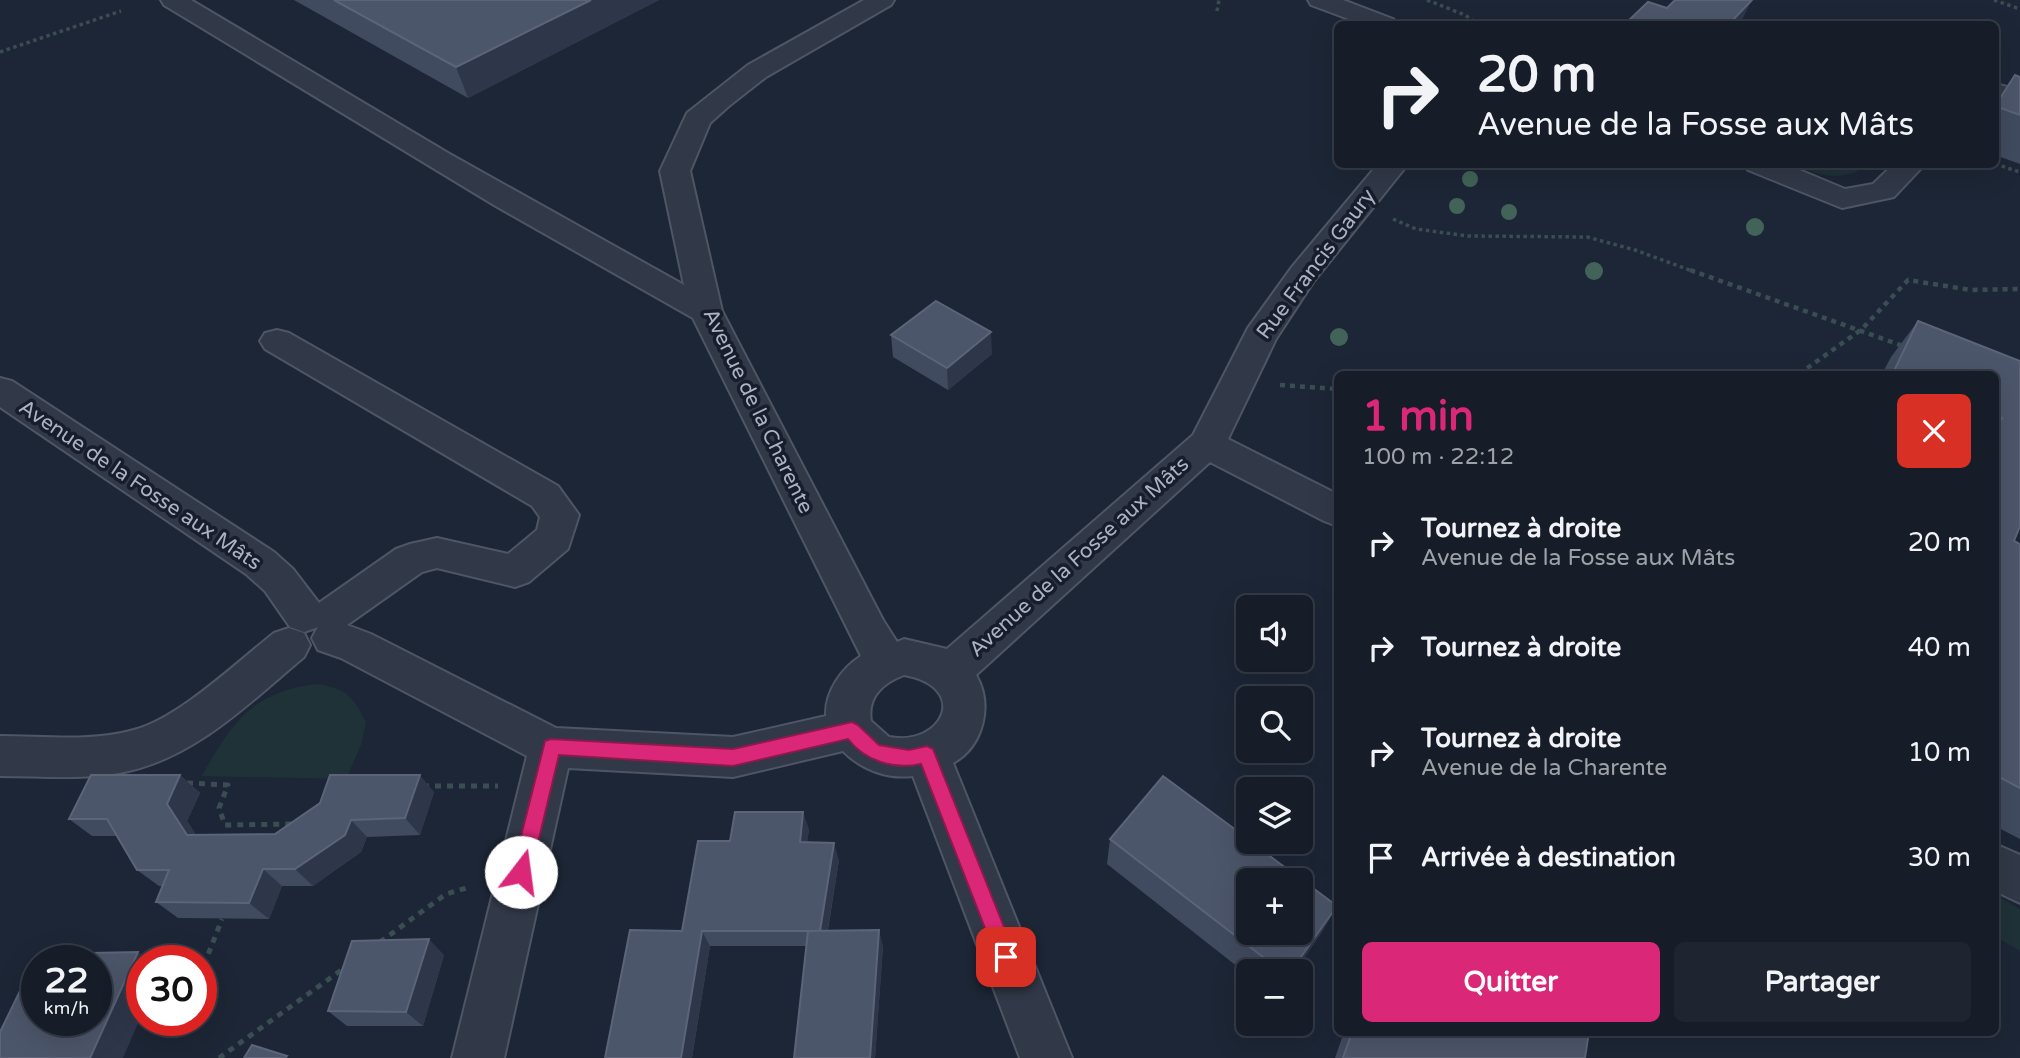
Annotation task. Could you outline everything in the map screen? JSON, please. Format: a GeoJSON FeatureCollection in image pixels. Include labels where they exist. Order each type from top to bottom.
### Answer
{"type":"FeatureCollection","features":[{"type":"Feature","properties":{"kind":"street"},"geometry":{"type":"LineString","coordinates":[[173,0],[345,105],[706,311]]}},
{"type":"Feature","properties":{"kind":"street","name":"Avenue de la Charente"},"geometry":{"type":"LineString","coordinates":[[882,0],[757,71],[697,119],[675,171],[706,311],[868,632],[886,660]]}},
{"type":"Feature","properties":{"kind":"street"},"geometry":{"type":"LineString","coordinates":[[1320,0],[1376,21]]}},
{"type":"Feature","properties":{"kind":"street"},"geometry":{"type":"LineString","coordinates":[[1999,93],[2020,99]]}},
{"type":"Feature","properties":{"kind":"street","name":"Rue Francis Gaury"},"geometry":{"type":"LineString","coordinates":[[1207,443],[1260,336],[1303,274],[1390,168]]}},
{"type":"Feature","properties":{"kind":"street"},"geometry":{"type":"LineString","coordinates":[[1768,168],[1842,199],[1883,191],[1907,168]]}},
{"type":"Feature","properties":{"kind":"street"},"geometry":{"type":"LineString","coordinates":[[0,755],[114,754],[160,741],[207,710],[315,627],[410,560],[437,553],[514,571],[554,538],[560,515],[545,496],[277,341]]}},
{"type":"Feature","properties":{"kind":"street","name":"Avenue de la Fosse aux Mâts"},"geometry":{"type":"LineString","coordinates":[[0,390],[260,563],[279,580],[315,627]]}},
{"type":"Feature","properties":{"kind":"street"},"geometry":{"type":"LineString","coordinates":[[1207,443],[1334,509]]}},
{"type":"Feature","properties":{"kind":"street","name":"Avenue de la Fosse aux Mâts"},"geometry":{"type":"LineString","coordinates":[[951,671],[1207,443]]}},
{"type":"Feature","properties":{"kind":"street"},"geometry":{"type":"LineString","coordinates":[[315,627],[356,646],[548,767],[733,757],[852,730]]}},
{"type":"Feature","properties":{"kind":"street"},"geometry":{"type":"LineString","coordinates":[[921,657],[937,662],[951,671],[961,684],[966,699],[964,716],[957,732],[944,746],[909,758],[875,753],[862,743],[852,730],[848,714],[849,697],[857,682],[886,660],[921,657]]}},
{"type":"Feature","properties":{"kind":"street"},"geometry":{"type":"LineString","coordinates":[[927,754],[1046,1058]]}},
{"type":"Feature","properties":{"kind":"street"},"geometry":{"type":"LineString","coordinates":[[478,1058],[548,767]]}},
{"type":"Feature","properties":{"kind":"street"},"geometry":{"type":"LineString","coordinates":[[1999,868],[2020,880]]}},
{"type":"Feature","properties":{"kind":"path"},"geometry":{"type":"LineString","coordinates":[[1217,11],[1219,0]]}},
{"type":"Feature","properties":{"kind":"path"},"geometry":{"type":"LineString","coordinates":[[1427,0],[1474,21]]}},
{"type":"Feature","properties":{"kind":"path"},"geometry":{"type":"LineString","coordinates":[[1994,0],[2020,9]]}},
{"type":"Feature","properties":{"kind":"path"},"geometry":{"type":"LineString","coordinates":[[0,52],[121,11]]}},
{"type":"Feature","properties":{"kind":"path"},"geometry":{"type":"LineString","coordinates":[[1999,165],[2020,172]]}},
{"type":"Feature","properties":{"kind":"path"},"geometry":{"type":"LineString","coordinates":[[1360,202],[1416,229],[1468,236],[1587,237],[1635,250],[1912,349]]}},
{"type":"Feature","properties":{"kind":"path"},"geometry":{"type":"LineString","coordinates":[[1803,371],[1862,329],[1908,280],[1971,290],[2020,289]]}},
{"type":"Feature","properties":{"kind":"path"},"geometry":{"type":"LineString","coordinates":[[1237,382],[1334,389]]}},
{"type":"Feature","properties":{"kind":"path"},"geometry":{"type":"LineString","coordinates":[[160,741],[187,784],[228,785],[219,808],[225,825],[292,825],[301,819]]}},
{"type":"Feature","properties":{"kind":"path"},"geometry":{"type":"LineString","coordinates":[[410,786],[548,767]]}},
{"type":"Feature","properties":{"kind":"path"},"geometry":{"type":"LineString","coordinates":[[378,944],[446,894],[521,872]]}},
{"type":"Feature","properties":{"kind":"path"},"geometry":{"type":"LineString","coordinates":[[212,945],[222,919]]}},
{"type":"Feature","properties":{"kind":"path"},"geometry":{"type":"LineString","coordinates":[[219,1058],[355,960]]}},
{"type":"Feature","properties":{"kind":"green space"},"geometry":{"type":"Polygon","coordinates":[[[1803,168],[1861,168],[1844,175],[1820,174],[1803,168]]]}},
{"type":"Feature","properties":{"kind":"green space"},"geometry":{"type":"Polygon","coordinates":[[[318,684],[348,695],[366,722],[361,745],[346,779],[202,776],[224,740],[247,712],[277,694],[318,684]]]}},
{"type":"Feature","properties":{"kind":"green space"},"geometry":{"type":"Polygon","coordinates":[[[1999,897],[2020,909],[2020,951],[1999,938],[1999,897]]]}},
{"type":"Feature","properties":{"kind":"building"},"geometry":{"type":"Polygon","coordinates":[[[334,0],[591,0],[456,67],[334,0]]]}},
{"type":"Feature","properties":{"kind":"building"},"geometry":{"type":"Polygon","coordinates":[[[1675,0],[1752,0],[1732,21],[1628,21],[1648,2],[1667,8],[1675,0]]]}},
{"type":"Feature","properties":{"kind":"building"},"geometry":{"type":"Polygon","coordinates":[[[2015,75],[2020,77],[2020,115],[1999,107],[1999,100],[2015,75]]]}},
{"type":"Feature","properties":{"kind":"building"},"geometry":{"type":"Polygon","coordinates":[[[936,301],[991,332],[947,368],[891,335],[936,301]]]}},
{"type":"Feature","properties":{"kind":"building"},"geometry":{"type":"Polygon","coordinates":[[[1918,321],[2020,361],[2020,526],[2014,541],[2020,544],[2020,788],[1999,777],[1999,424],[2002,418],[1999,417],[1999,371],[1894,371],[1918,321]]]}},
{"type":"Feature","properties":{"kind":"building"},"geometry":{"type":"Polygon","coordinates":[[[91,775],[180,775],[167,804],[187,835],[275,834],[320,803],[330,775],[420,775],[405,818],[351,820],[345,835],[295,869],[263,869],[249,903],[156,902],[169,870],[137,870],[107,819],[69,819],[91,775]]]}},
{"type":"Feature","properties":{"kind":"building"},"geometry":{"type":"Polygon","coordinates":[[[1163,776],[1236,830],[1236,854],[1267,854],[1286,868],[1236,868],[1236,936],[1110,839],[1163,776]]]}},
{"type":"Feature","properties":{"kind":"building"},"geometry":{"type":"Polygon","coordinates":[[[735,812],[803,812],[800,842],[834,843],[820,931],[702,931],[681,1058],[605,1058],[630,930],[682,931],[698,841],[730,841],[735,812]]]}},
{"type":"Feature","properties":{"kind":"building"},"geometry":{"type":"Polygon","coordinates":[[[1313,888],[1334,904],[1334,910],[1313,940],[1313,888]]]}},
{"type":"Feature","properties":{"kind":"building"},"geometry":{"type":"Polygon","coordinates":[[[879,930],[870,1058],[794,1058],[808,931],[879,930]]]}},
{"type":"Feature","properties":{"kind":"building"},"geometry":{"type":"Polygon","coordinates":[[[429,939],[406,1012],[328,1011],[352,941],[429,939]]]}},
{"type":"Feature","properties":{"kind":"building"},"geometry":{"type":"Polygon","coordinates":[[[1247,945],[1309,945],[1299,959],[1265,959],[1247,945]]]}},
{"type":"Feature","properties":{"kind":"building"},"geometry":{"type":"Polygon","coordinates":[[[126,952],[126,978],[112,1009],[112,953],[126,952]]]}},
{"type":"Feature","properties":{"kind":"building"},"geometry":{"type":"Polygon","coordinates":[[[21,989],[21,1036],[100,1036],[90,1058],[0,1058],[0,1032],[21,989]]]}},
{"type":"Feature","properties":{"kind":"building"},"geometry":{"type":"Polygon","coordinates":[[[1351,1036],[1588,1036],[1585,1058],[1343,1058],[1351,1036]]]}},
{"type":"Feature","properties":{"kind":"building"},"geometry":{"type":"Polygon","coordinates":[[[252,1045],[287,1056],[244,1058],[252,1045]]]}},
{"type":"Feature","properties":{"kind":"route"},"geometry":{"type":"LineString","coordinates":[[521,872],[544,787],[551,747],[733,757],[852,730],[862,743],[875,753],[892,758],[927,754],[1006,957]]}}]}
